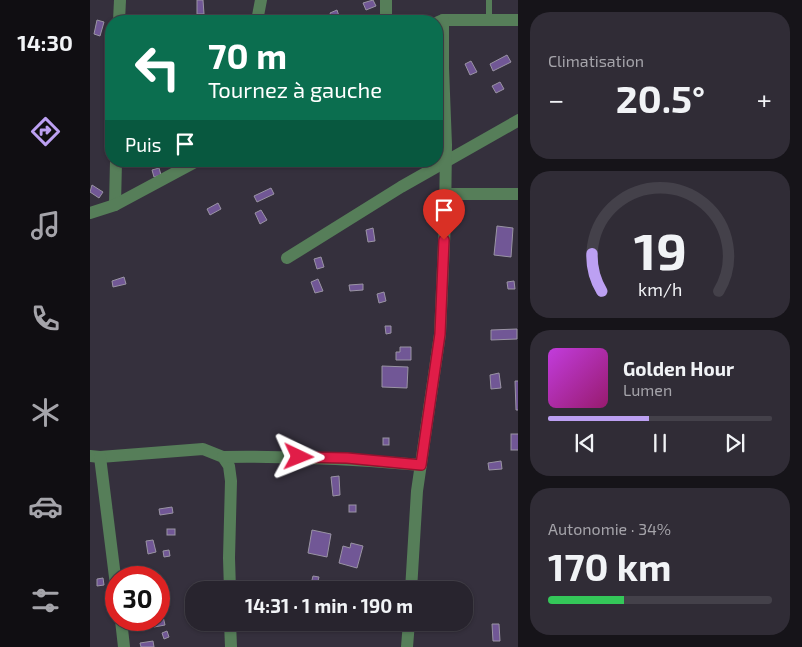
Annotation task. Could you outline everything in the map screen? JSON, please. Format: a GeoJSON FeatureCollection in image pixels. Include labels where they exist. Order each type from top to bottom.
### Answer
{"type":"FeatureCollection","features":[{"type":"Feature","properties":{"kind":"street"},"geometry":{"type":"LineString","coordinates":[[119,15],[120,0]]}},
{"type":"Feature","properties":{"kind":"street"},"geometry":{"type":"LineString","coordinates":[[258,15],[261,0]]}},
{"type":"Feature","properties":{"kind":"street"},"geometry":{"type":"LineString","coordinates":[[386,0],[386,15]]}},
{"type":"Feature","properties":{"kind":"street"},"geometry":{"type":"LineString","coordinates":[[443,22],[518,20]]}},
{"type":"Feature","properties":{"kind":"street"},"geometry":{"type":"LineString","coordinates":[[411,581],[414,518],[440,334],[445,221],[443,107]]}},
{"type":"Feature","properties":{"kind":"street"},"geometry":{"type":"LineString","coordinates":[[445,163],[518,120]]}},
{"type":"Feature","properties":{"kind":"street"},"geometry":{"type":"LineString","coordinates":[[115,205],[116,167]]}},
{"type":"Feature","properties":{"kind":"street"},"geometry":{"type":"LineString","coordinates":[[90,213],[115,205],[187,167]]}},
{"type":"Feature","properties":{"kind":"street"},"geometry":{"type":"LineString","coordinates":[[287,258],[401,187],[438,167]]}},
{"type":"Feature","properties":{"kind":"street"},"geometry":{"type":"LineString","coordinates":[[444,194],[518,194]]}},
{"type":"Feature","properties":{"kind":"street"},"geometry":{"type":"LineString","coordinates":[[113,566],[95,457],[203,449],[223,457],[283,456],[338,458],[421,465]]}},
{"type":"Feature","properties":{"kind":"street"},"geometry":{"type":"LineString","coordinates":[[223,457],[229,466],[231,482],[230,581]]}},
{"type":"Feature","properties":{"kind":"street"},"geometry":{"type":"LineString","coordinates":[[122,631],[124,647]]}},
{"type":"Feature","properties":{"kind":"street"},"geometry":{"type":"LineString","coordinates":[[230,631],[231,647]]}},
{"type":"Feature","properties":{"kind":"street"},"geometry":{"type":"LineString","coordinates":[[407,647],[408,631]]}},
{"type":"Feature","properties":{"kind":"lane"},"geometry":{"type":"LineString","coordinates":[[489,0],[490,20]]}},
{"type":"Feature","properties":{"kind":"building"},"geometry":{"type":"Polygon","coordinates":[[[197,0],[203,0],[204,14],[197,14],[197,0]]]}},
{"type":"Feature","properties":{"kind":"building"},"geometry":{"type":"Polygon","coordinates":[[[373,0],[376,6],[366,10],[363,3],[373,0]]]}},
{"type":"Feature","properties":{"kind":"building"},"geometry":{"type":"Polygon","coordinates":[[[337,10],[339,15],[331,15],[330,13],[337,10]]]}},
{"type":"Feature","properties":{"kind":"building"},"geometry":{"type":"Polygon","coordinates":[[[97,20],[104,22],[100,36],[94,34],[97,20]]]}},
{"type":"Feature","properties":{"kind":"building"},"geometry":{"type":"Polygon","coordinates":[[[507,55],[511,62],[493,71],[490,64],[507,55]]]}},
{"type":"Feature","properties":{"kind":"building"},"geometry":{"type":"Polygon","coordinates":[[[471,61],[477,72],[470,75],[465,64],[471,61]]]}},
{"type":"Feature","properties":{"kind":"building"},"geometry":{"type":"Polygon","coordinates":[[[500,82],[504,89],[496,93],[492,86],[500,82]]]}},
{"type":"Feature","properties":{"kind":"building"},"geometry":{"type":"Polygon","coordinates":[[[159,168],[161,175],[154,177],[152,170],[159,168]]]}},
{"type":"Feature","properties":{"kind":"building"},"geometry":{"type":"Polygon","coordinates":[[[92,185],[103,192],[99,198],[90,192],[92,185]]]}},
{"type":"Feature","properties":{"kind":"building"},"geometry":{"type":"Polygon","coordinates":[[[271,188],[274,194],[257,202],[254,196],[271,188]]]}},
{"type":"Feature","properties":{"kind":"building"},"geometry":{"type":"Polygon","coordinates":[[[218,203],[221,209],[210,215],[207,209],[218,203]]]}},
{"type":"Feature","properties":{"kind":"building"},"geometry":{"type":"Polygon","coordinates":[[[261,210],[267,220],[260,224],[255,213],[261,210]]]}},
{"type":"Feature","properties":{"kind":"building"},"geometry":{"type":"Polygon","coordinates":[[[497,226],[513,228],[511,257],[494,255],[497,226]]]}},
{"type":"Feature","properties":{"kind":"building"},"geometry":{"type":"Polygon","coordinates":[[[373,228],[375,241],[368,242],[366,230],[373,228]]]}},
{"type":"Feature","properties":{"kind":"building"},"geometry":{"type":"Polygon","coordinates":[[[321,257],[324,267],[317,269],[314,259],[321,257]]]}},
{"type":"Feature","properties":{"kind":"building"},"geometry":{"type":"Polygon","coordinates":[[[124,277],[126,284],[113,287],[112,281],[124,277]]]}},
{"type":"Feature","properties":{"kind":"building"},"geometry":{"type":"Polygon","coordinates":[[[318,279],[323,291],[315,293],[311,282],[318,279]]]}},
{"type":"Feature","properties":{"kind":"building"},"geometry":{"type":"Polygon","coordinates":[[[514,281],[515,289],[508,289],[507,282],[514,281]]]}},
{"type":"Feature","properties":{"kind":"building"},"geometry":{"type":"Polygon","coordinates":[[[363,284],[363,290],[350,291],[349,285],[363,284]]]}},
{"type":"Feature","properties":{"kind":"building"},"geometry":{"type":"Polygon","coordinates":[[[384,292],[386,301],[379,303],[377,294],[384,292]]]}},
{"type":"Feature","properties":{"kind":"building"},"geometry":{"type":"Polygon","coordinates":[[[385,326],[391,326],[391,333],[386,334],[385,326]]]}},
{"type":"Feature","properties":{"kind":"building"},"geometry":{"type":"Polygon","coordinates":[[[517,329],[517,339],[491,340],[491,330],[517,329]]]}},
{"type":"Feature","properties":{"kind":"building"},"geometry":{"type":"Polygon","coordinates":[[[400,347],[411,347],[411,360],[396,360],[396,352],[400,352],[400,347]]]}},
{"type":"Feature","properties":{"kind":"building"},"geometry":{"type":"Polygon","coordinates":[[[382,366],[408,367],[407,388],[382,387],[382,366]]]}},
{"type":"Feature","properties":{"kind":"building"},"geometry":{"type":"Polygon","coordinates":[[[499,373],[501,388],[491,389],[490,375],[499,373]]]}},
{"type":"Feature","properties":{"kind":"building"},"geometry":{"type":"Polygon","coordinates":[[[515,381],[518,381],[518,410],[516,410],[515,381]]]}},
{"type":"Feature","properties":{"kind":"building"},"geometry":{"type":"Polygon","coordinates":[[[511,434],[518,434],[518,450],[511,450],[511,434]]]}},
{"type":"Feature","properties":{"kind":"building"},"geometry":{"type":"Polygon","coordinates":[[[383,438],[389,438],[389,445],[383,445],[383,438]]]}},
{"type":"Feature","properties":{"kind":"building"},"geometry":{"type":"Polygon","coordinates":[[[501,461],[502,469],[489,470],[488,463],[501,461]]]}},
{"type":"Feature","properties":{"kind":"building"},"geometry":{"type":"Polygon","coordinates":[[[339,476],[340,495],[333,496],[331,477],[339,476]]]}},
{"type":"Feature","properties":{"kind":"building"},"geometry":{"type":"Polygon","coordinates":[[[349,505],[356,505],[356,512],[349,512],[349,505]]]}},
{"type":"Feature","properties":{"kind":"building"},"geometry":{"type":"Polygon","coordinates":[[[172,507],[173,513],[160,515],[159,509],[172,507]]]}},
{"type":"Feature","properties":{"kind":"building"},"geometry":{"type":"Polygon","coordinates":[[[167,529],[175,529],[175,535],[167,535],[167,529]]]}},
{"type":"Feature","properties":{"kind":"building"},"geometry":{"type":"Polygon","coordinates":[[[312,530],[331,534],[327,557],[308,553],[312,530]]]}},
{"type":"Feature","properties":{"kind":"building"},"geometry":{"type":"Polygon","coordinates":[[[153,540],[156,552],[148,554],[146,541],[153,540]]]}},
{"type":"Feature","properties":{"kind":"building"},"geometry":{"type":"Polygon","coordinates":[[[351,543],[363,546],[357,568],[339,563],[343,546],[350,548],[351,543]]]}},
{"type":"Feature","properties":{"kind":"building"},"geometry":{"type":"Polygon","coordinates":[[[169,550],[170,556],[164,557],[163,551],[169,550]]]}},
{"type":"Feature","properties":{"kind":"building"},"geometry":{"type":"Polygon","coordinates":[[[313,576],[319,577],[318,581],[312,581],[313,576]]]}},
{"type":"Feature","properties":{"kind":"building"},"geometry":{"type":"Polygon","coordinates":[[[103,578],[104,585],[97,586],[97,579],[103,578]]]}},
{"type":"Feature","properties":{"kind":"building"},"geometry":{"type":"Polygon","coordinates":[[[492,624],[499,624],[500,641],[493,641],[492,624]]]}},
{"type":"Feature","properties":{"kind":"building"},"geometry":{"type":"Polygon","coordinates":[[[167,631],[169,637],[164,639],[162,633],[167,631]]]}},
{"type":"Feature","properties":{"kind":"building"},"geometry":{"type":"Polygon","coordinates":[[[153,641],[154,647],[141,647],[140,643],[153,641]]]}},
{"type":"Feature","properties":{"kind":"route"},"geometry":{"type":"LineString","coordinates":[[299,457],[347,458],[421,465],[440,334],[444,240]]}}]}
